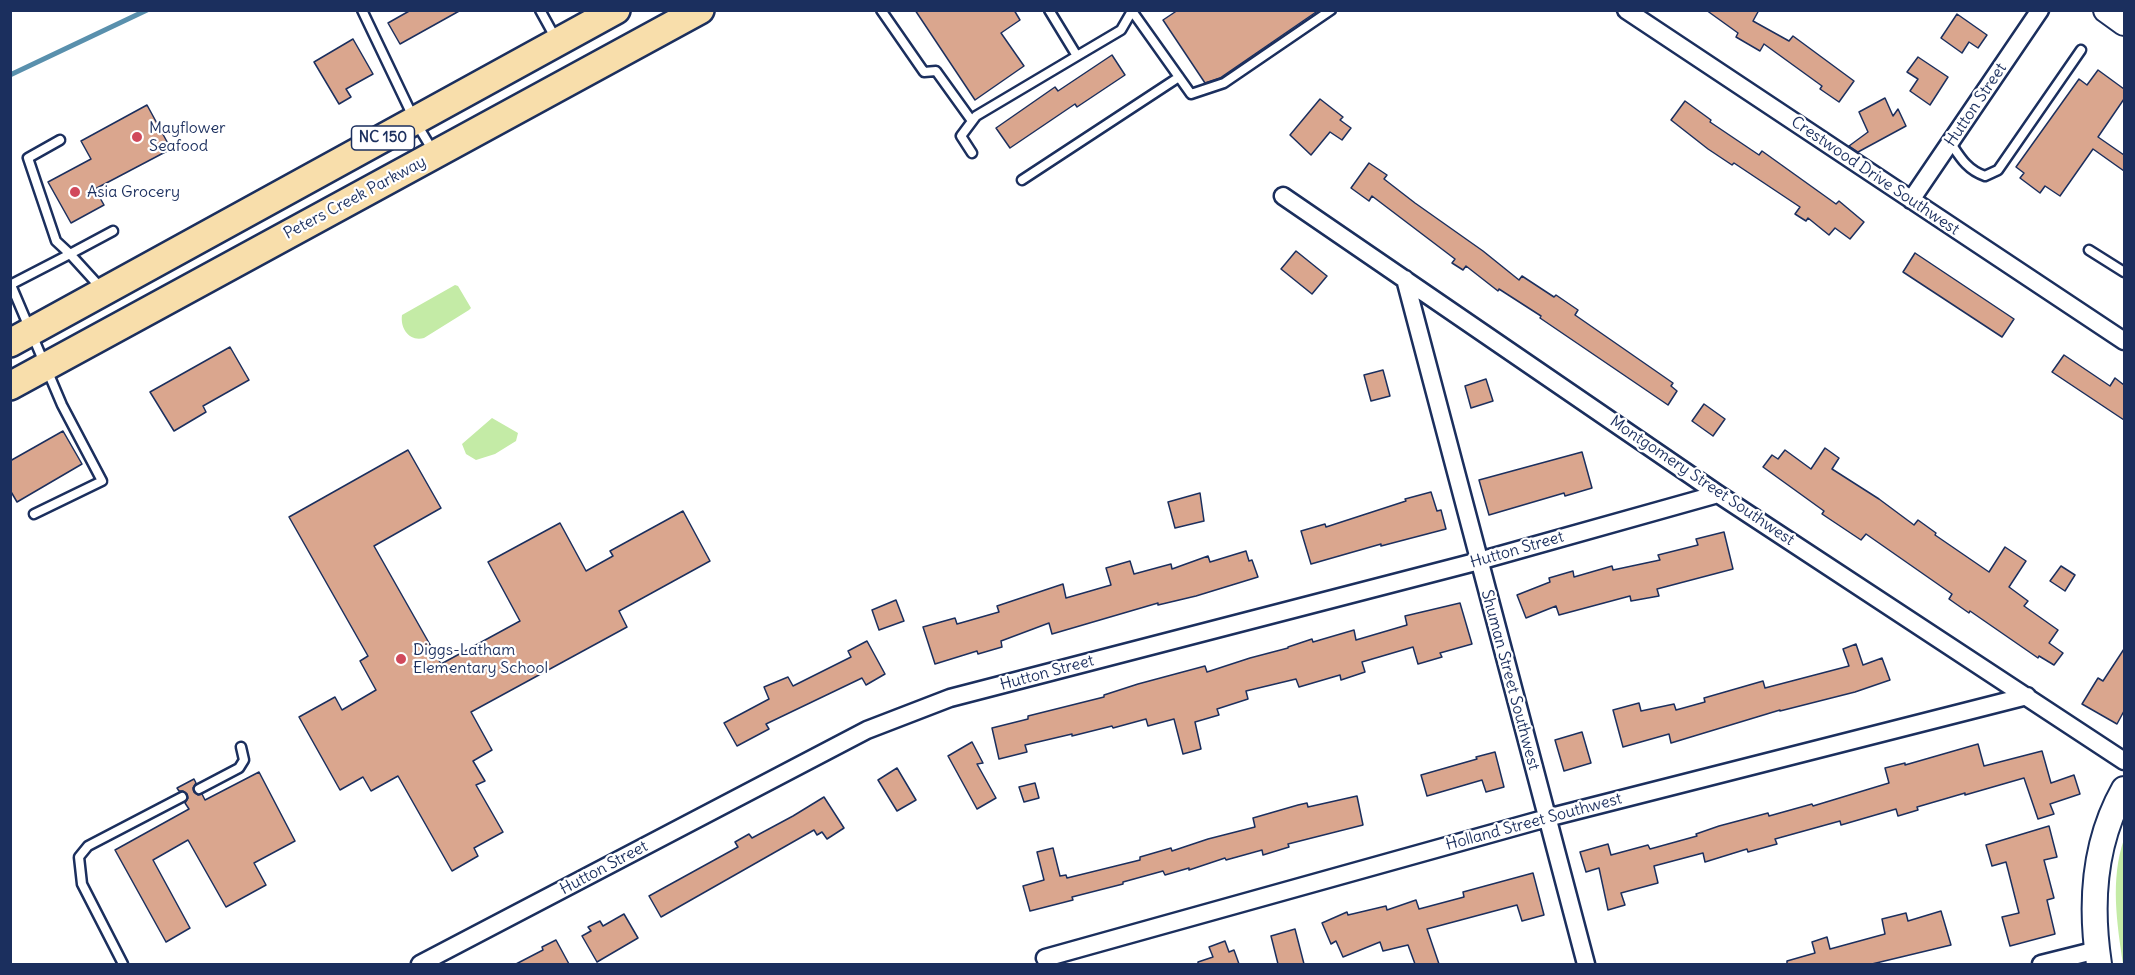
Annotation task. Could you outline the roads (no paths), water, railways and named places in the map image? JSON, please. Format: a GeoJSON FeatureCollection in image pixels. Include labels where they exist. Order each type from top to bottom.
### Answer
{"type":"FeatureCollection","features":[{"type":"Feature","properties":{"kind":"main road","name":"NC 150"},"geometry":{"type":"LineString","coordinates":[[20,337],[616,10]]}},
{"type":"Feature","properties":{"kind":"main road","name":"Peters Creek Parkway"},"geometry":{"type":"LineString","coordinates":[[10,386],[700,10]]}},
{"type":"Feature","properties":{"kind":"main road"},"geometry":{"type":"LineString","coordinates":[[62,315],[82,346]]}},
{"type":"Feature","properties":{"kind":"street","name":"Crestwood Drive Southwest"},"geometry":{"type":"LineString","coordinates":[[1626,10],[2124,341]]}},
{"type":"Feature","properties":{"kind":"street","name":"Hutton Street"},"geometry":{"type":"LineString","coordinates":[[1911,200],[2040,10]]}},
{"type":"Feature","properties":{"kind":"street"},"geometry":{"type":"LineString","coordinates":[[2106,10],[2124,23]]}},
{"type":"Feature","properties":{"kind":"street","name":"Montgomery Street Southwest"},"geometry":{"type":"LineString","coordinates":[[1283,196],[1718,494],[2124,761]]}},
{"type":"Feature","properties":{"kind":"street","name":"Shuman Street Southwest"},"geometry":{"type":"LineString","coordinates":[[1405,279],[1586,964]]}},
{"type":"Feature","properties":{"kind":"street","name":"Hutton Street"},"geometry":{"type":"LineString","coordinates":[[420,964],[867,730],[950,698],[1479,561],[1718,494]]}},
{"type":"Feature","properties":{"kind":"street","name":"Holland Street Southwest"},"geometry":{"type":"LineString","coordinates":[[1045,958],[1547,818],[2027,696]]}},
{"type":"Feature","properties":{"kind":"street"},"geometry":{"type":"LineString","coordinates":[[2041,964],[2098,957],[2094,903],[2100,849],[2115,806],[2124,789]]}},
{"type":"Feature","properties":{"kind":"lane"},"geometry":{"type":"LineString","coordinates":[[540,10],[558,43]]}},
{"type":"Feature","properties":{"kind":"lane"},"geometry":{"type":"LineString","coordinates":[[881,10],[924,72],[936,71],[972,122]]}},
{"type":"Feature","properties":{"kind":"lane"},"geometry":{"type":"LineString","coordinates":[[1049,10],[1077,56]]}},
{"type":"Feature","properties":{"kind":"lane"},"geometry":{"type":"LineString","coordinates":[[972,153],[960,135],[976,116],[1121,30],[1133,11],[1191,94],[1224,83],[1331,10]]}},
{"type":"Feature","properties":{"kind":"lane"},"geometry":{"type":"LineString","coordinates":[[365,12],[415,121],[435,154]]}},
{"type":"Feature","properties":{"kind":"lane"},"geometry":{"type":"LineString","coordinates":[[1950,142],[1974,173],[1985,176],[1998,170],[2081,50]]}},
{"type":"Feature","properties":{"kind":"lane"},"geometry":{"type":"LineString","coordinates":[[1022,180],[1179,77]]}},
{"type":"Feature","properties":{"kind":"lane"},"geometry":{"type":"LineString","coordinates":[[60,140],[28,158],[56,241],[104,291]]}},
{"type":"Feature","properties":{"kind":"lane"},"geometry":{"type":"LineString","coordinates":[[34,514],[102,481],[45,367],[20,337],[11,285],[113,231]]}},
{"type":"Feature","properties":{"kind":"lane"},"geometry":{"type":"LineString","coordinates":[[2089,250],[2124,272]]}},
{"type":"Feature","properties":{"kind":"lane"},"geometry":{"type":"LineString","coordinates":[[199,789],[239,768],[243,760],[241,747]]}},
{"type":"Feature","properties":{"kind":"lane"},"geometry":{"type":"LineString","coordinates":[[123,964],[82,884],[79,857],[88,846],[182,797]]}},
{"type":"Feature","properties":{"kind":"waterway"},"geometry":{"type":"LineString","coordinates":[[10,75],[147,10]]}},
{"type":"Feature","properties":{"kind":"place","name":"Mayflower Seafood"},"geometry":{"type":"Point","coordinates":[137,137]}},
{"type":"Feature","properties":{"kind":"place","name":"Asia Grocery"},"geometry":{"type":"Point","coordinates":[75,192]}},
{"type":"Feature","properties":{"kind":"place","name":"Diggs-Latham Elementary School"},"geometry":{"type":"Point","coordinates":[401,659]}}]}
